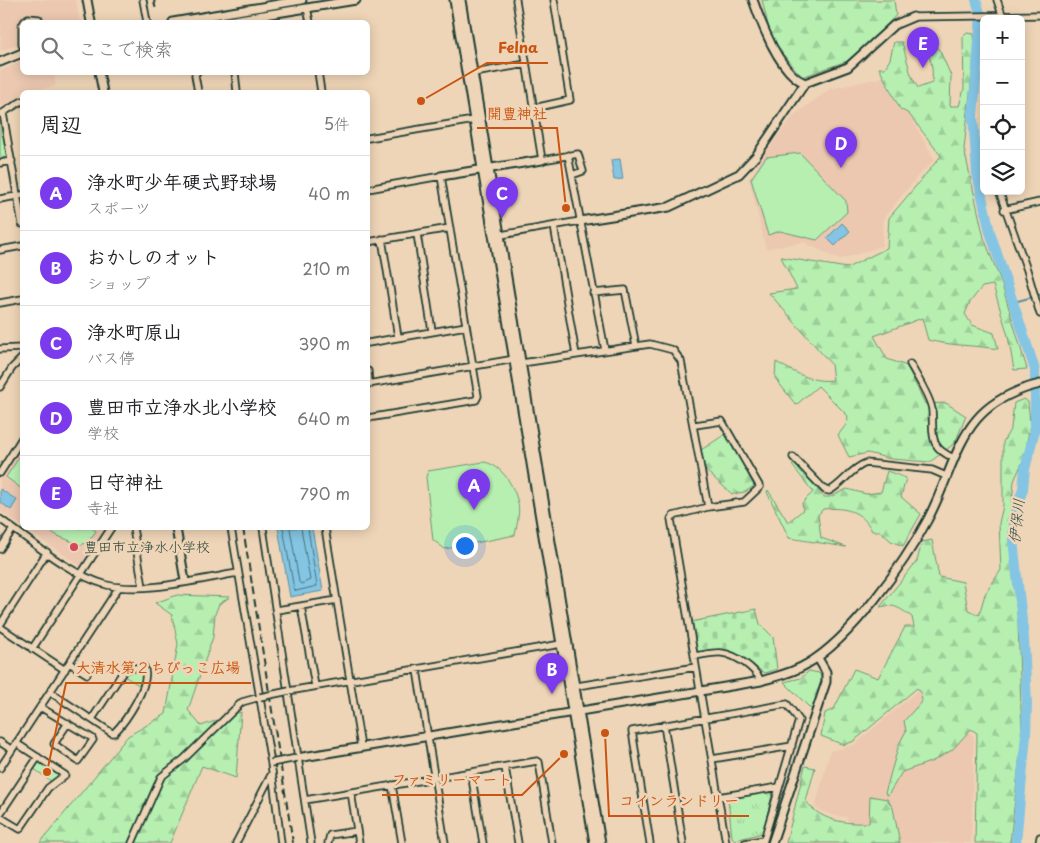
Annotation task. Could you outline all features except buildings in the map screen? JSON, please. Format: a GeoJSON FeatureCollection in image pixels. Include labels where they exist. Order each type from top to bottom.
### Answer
{"type":"FeatureCollection","features":[{"type":"Feature","properties":{"kind":"street"},"geometry":{"type":"LineString","coordinates":[[87,0],[91,20]]}},
{"type":"Feature","properties":{"kind":"street"},"geometry":{"type":"LineString","coordinates":[[143,0],[147,20]]}},
{"type":"Feature","properties":{"kind":"street"},"geometry":{"type":"LineString","coordinates":[[224,19],[302,0]]}},
{"type":"Feature","properties":{"kind":"street"},"geometry":{"type":"LineString","coordinates":[[207,20],[356,0]]}},
{"type":"Feature","properties":{"kind":"street"},"geometry":{"type":"LineString","coordinates":[[454,0],[459,46],[501,235],[602,843]]}},
{"type":"Feature","properties":{"kind":"street"},"geometry":{"type":"LineString","coordinates":[[461,0],[474,73],[515,359],[594,843]]}},
{"type":"Feature","properties":{"kind":"street"},"geometry":{"type":"LineString","coordinates":[[516,0],[542,160]]}},
{"type":"Feature","properties":{"kind":"street"},"geometry":{"type":"LineString","coordinates":[[534,108],[570,100],[554,0]]}},
{"type":"Feature","properties":{"kind":"street"},"geometry":{"type":"LineString","coordinates":[[753,0],[762,26],[774,49],[797,78],[805,84]]}},
{"type":"Feature","properties":{"kind":"street"},"geometry":{"type":"LineString","coordinates":[[997,0],[1001,15]]}},
{"type":"Feature","properties":{"kind":"street"},"geometry":{"type":"LineString","coordinates":[[307,8],[310,20]]}},
{"type":"Feature","properties":{"kind":"street"},"geometry":{"type":"LineString","coordinates":[[501,235],[669,207],[739,174],[756,156],[805,84],[848,67],[894,25],[913,17],[980,15]]}},
{"type":"Feature","properties":{"kind":"street"},"geometry":{"type":"LineString","coordinates":[[1025,15],[1040,15]]}},
{"type":"Feature","properties":{"kind":"street"},"geometry":{"type":"LineString","coordinates":[[27,20],[34,16],[39,20]]}},
{"type":"Feature","properties":{"kind":"street"},"geometry":{"type":"LineString","coordinates":[[0,62],[20,54]]}},
{"type":"Feature","properties":{"kind":"street"},"geometry":{"type":"LineString","coordinates":[[474,73],[526,64]]}},
{"type":"Feature","properties":{"kind":"street"},"geometry":{"type":"LineString","coordinates":[[100,75],[103,90]]}},
{"type":"Feature","properties":{"kind":"street"},"geometry":{"type":"LineString","coordinates":[[195,75],[198,90]]}},
{"type":"Feature","properties":{"kind":"street"},"geometry":{"type":"LineString","coordinates":[[235,75],[237,90]]}},
{"type":"Feature","properties":{"kind":"street"},"geometry":{"type":"LineString","coordinates":[[318,75],[321,90]]}},
{"type":"Feature","properties":{"kind":"street"},"geometry":{"type":"LineString","coordinates":[[0,198],[20,195],[2,114],[20,102]]}},
{"type":"Feature","properties":{"kind":"street"},"geometry":{"type":"LineString","coordinates":[[370,138],[474,120]]}},
{"type":"Feature","properties":{"kind":"street"},"geometry":{"type":"LineString","coordinates":[[370,189],[568,155],[580,156],[583,170],[581,173],[572,174]]}},
{"type":"Feature","properties":{"kind":"street"},"geometry":{"type":"LineString","coordinates":[[568,155],[605,350]]}},
{"type":"Feature","properties":{"kind":"street"},"geometry":{"type":"LineString","coordinates":[[0,163],[12,161]]}},
{"type":"Feature","properties":{"kind":"street"},"geometry":{"type":"LineString","coordinates":[[370,418],[476,400],[478,396],[441,176]]}},
{"type":"Feature","properties":{"kind":"street"},"geometry":{"type":"LineString","coordinates":[[1000,195],[1040,314]]}},
{"type":"Feature","properties":{"kind":"street"},"geometry":{"type":"LineString","coordinates":[[1004,210],[1040,202]]}},
{"type":"Feature","properties":{"kind":"street"},"geometry":{"type":"LineString","coordinates":[[554,226],[576,355]]}},
{"type":"Feature","properties":{"kind":"street"},"geometry":{"type":"LineString","coordinates":[[370,242],[450,228]]}},
{"type":"Feature","properties":{"kind":"street"},"geometry":{"type":"LineString","coordinates":[[417,234],[432,331]]}},
{"type":"Feature","properties":{"kind":"street"},"geometry":{"type":"LineString","coordinates":[[382,239],[398,337]]}},
{"type":"Feature","properties":{"kind":"street"},"geometry":{"type":"LineString","coordinates":[[0,250],[20,246]]}},
{"type":"Feature","properties":{"kind":"street"},"geometry":{"type":"LineString","coordinates":[[593,293],[625,290],[636,346]]}},
{"type":"Feature","properties":{"kind":"street"},"geometry":{"type":"LineString","coordinates":[[0,303],[20,299]]}},
{"type":"Feature","properties":{"kind":"street"},"geometry":{"type":"LineString","coordinates":[[370,342],[466,326]]}},
{"type":"Feature","properties":{"kind":"street"},"geometry":{"type":"LineString","coordinates":[[522,363],[636,346],[655,345],[673,350],[679,356],[683,366],[695,425],[708,507]]}},
{"type":"Feature","properties":{"kind":"street"},"geometry":{"type":"LineString","coordinates":[[0,349],[20,348]]}},
{"type":"Feature","properties":{"kind":"street"},"geometry":{"type":"LineString","coordinates":[[370,384],[515,359]]}},
{"type":"Feature","properties":{"kind":"street"},"geometry":{"type":"LineString","coordinates":[[0,387],[12,368],[20,360]]}},
{"type":"Feature","properties":{"kind":"street"},"geometry":{"type":"LineString","coordinates":[[910,364],[932,410],[931,433],[934,442],[941,451],[954,458]]}},
{"type":"Feature","properties":{"kind":"street"},"geometry":{"type":"LineString","coordinates":[[271,763],[701,691],[787,674],[818,658],[848,629],[893,575],[928,519],[968,430],[981,413],[994,402],[1015,391],[1040,384]]}},
{"type":"Feature","properties":{"kind":"street"},"geometry":{"type":"LineString","coordinates":[[695,425],[722,421],[760,487],[744,502],[708,507],[673,516],[671,519],[726,843]]}},
{"type":"Feature","properties":{"kind":"street"},"geometry":{"type":"LineString","coordinates":[[0,473],[20,441]]}},
{"type":"Feature","properties":{"kind":"street"},"geometry":{"type":"LineString","coordinates":[[793,457],[825,490],[829,491],[836,488],[858,466],[866,463],[932,470],[946,476]]}},
{"type":"Feature","properties":{"kind":"street"},"geometry":{"type":"LineString","coordinates":[[0,519],[81,574],[119,587],[143,588],[238,573]]}},
{"type":"Feature","properties":{"kind":"street"},"geometry":{"type":"LineString","coordinates":[[0,549],[13,528]]}},
{"type":"Feature","properties":{"kind":"street"},"geometry":{"type":"LineString","coordinates":[[32,649],[110,530]]}},
{"type":"Feature","properties":{"kind":"street"},"geometry":{"type":"LineString","coordinates":[[133,530],[143,588]]}},
{"type":"Feature","properties":{"kind":"street"},"geometry":{"type":"LineString","coordinates":[[176,530],[185,581]]}},
{"type":"Feature","properties":{"kind":"street"},"geometry":{"type":"LineString","coordinates":[[231,530],[271,763],[281,843]]}},
{"type":"Feature","properties":{"kind":"street"},"geometry":{"type":"LineString","coordinates":[[263,530],[311,843]]}},
{"type":"Feature","properties":{"kind":"street"},"geometry":{"type":"LineString","coordinates":[[325,530],[361,748]]}},
{"type":"Feature","properties":{"kind":"street"},"geometry":{"type":"LineString","coordinates":[[47,552],[0,626],[65,670]]}},
{"type":"Feature","properties":{"kind":"street"},"geometry":{"type":"LineString","coordinates":[[0,768],[119,587]]}},
{"type":"Feature","properties":{"kind":"street"},"geometry":{"type":"LineString","coordinates":[[277,610],[337,600]]}},
{"type":"Feature","properties":{"kind":"street"},"geometry":{"type":"LineString","coordinates":[[301,606],[314,686]]}},
{"type":"Feature","properties":{"kind":"street"},"geometry":{"type":"LineString","coordinates":[[132,843],[161,777],[184,759],[242,702],[314,686],[561,644]]}},
{"type":"Feature","properties":{"kind":"street"},"geometry":{"type":"LineString","coordinates":[[694,656],[722,653],[738,659],[756,672],[761,680]]}},
{"type":"Feature","properties":{"kind":"street"},"geometry":{"type":"LineString","coordinates":[[772,843],[826,682],[826,672],[818,658]]}},
{"type":"Feature","properties":{"kind":"street"},"geometry":{"type":"LineString","coordinates":[[69,664],[86,674]]}},
{"type":"Feature","properties":{"kind":"street"},"geometry":{"type":"LineString","coordinates":[[50,692],[112,732],[115,732],[142,692],[146,671],[144,666],[125,669],[92,719]]}},
{"type":"Feature","properties":{"kind":"street"},"geometry":{"type":"LineString","coordinates":[[577,686],[696,666]]}},
{"type":"Feature","properties":{"kind":"street"},"geometry":{"type":"LineString","coordinates":[[417,670],[445,843]]}},
{"type":"Feature","properties":{"kind":"street"},"geometry":{"type":"LineString","coordinates":[[650,843],[632,732],[704,718],[789,705],[799,720],[763,842],[745,843]]}},
{"type":"Feature","properties":{"kind":"street"},"geometry":{"type":"LineString","coordinates":[[40,707],[68,723],[93,740],[79,760],[54,744],[68,723]]}},
{"type":"Feature","properties":{"kind":"street"},"geometry":{"type":"LineString","coordinates":[[664,725],[684,843]]}},
{"type":"Feature","properties":{"kind":"street"},"geometry":{"type":"LineString","coordinates":[[0,742],[12,750]]}},
{"type":"Feature","properties":{"kind":"street"},"geometry":{"type":"LineString","coordinates":[[16,743],[65,774],[48,788],[20,829],[0,815],[38,757]]}},
{"type":"Feature","properties":{"kind":"street"},"geometry":{"type":"LineString","coordinates":[[712,759],[792,746]]}},
{"type":"Feature","properties":{"kind":"street"},"geometry":{"type":"LineString","coordinates":[[305,800],[539,762],[552,843]]}},
{"type":"Feature","properties":{"kind":"street"},"geometry":{"type":"LineString","coordinates":[[505,767],[518,843]]}},
{"type":"Feature","properties":{"kind":"street"},"geometry":{"type":"LineString","coordinates":[[472,773],[483,843]]}},
{"type":"Feature","properties":{"kind":"street"},"geometry":{"type":"LineString","coordinates":[[236,843],[271,775]]}},
{"type":"Feature","properties":{"kind":"street"},"geometry":{"type":"LineString","coordinates":[[392,786],[402,843]]}},
{"type":"Feature","properties":{"kind":"street"},"geometry":{"type":"LineString","coordinates":[[718,798],[779,787]]}},
{"type":"Feature","properties":{"kind":"street"},"geometry":{"type":"LineString","coordinates":[[351,792],[359,843]]}},
{"type":"Feature","properties":{"kind":"street"},"geometry":{"type":"LineString","coordinates":[[328,843],[330,835],[357,831]]}},
{"type":"Feature","properties":{"kind":"street"},"geometry":{"type":"LineString","coordinates":[[1039,843],[1040,837]]}},
{"type":"Feature","properties":{"kind":"shaded area"},"geometry":{"type":"Polygon","coordinates":[[[0,0],[76,0],[80,20],[20,20],[20,44],[1,51],[0,0]]]}},
{"type":"Feature","properties":{"kind":"shaded area"},"geometry":{"type":"Polygon","coordinates":[[[20,62],[20,75],[54,75],[56,86],[20,90],[20,97],[2,106],[0,103],[0,71],[20,62]]]}},
{"type":"Feature","properties":{"kind":"shaded area"},"geometry":{"type":"Polygon","coordinates":[[[883,77],[899,110],[909,114],[935,160],[919,175],[883,219],[882,246],[839,260],[803,242],[766,249],[749,179],[763,156],[794,115],[830,89],[883,77]]]}},
{"type":"Feature","properties":{"kind":"shaded area"},"geometry":{"type":"Polygon","coordinates":[[[20,447],[20,525],[0,511],[0,479],[20,447]]]}},
{"type":"Feature","properties":{"kind":"shaded area","name":"豊田市立浄水小学校"},"geometry":{"type":"Polygon","coordinates":[[[27,530],[106,530],[82,567],[27,530]]]}},
{"type":"Feature","properties":{"kind":"shaded area"},"geometry":{"type":"Polygon","coordinates":[[[924,685],[974,737],[971,843],[860,843],[846,817],[834,816],[815,808],[830,751],[854,745],[924,685]]]}},
{"type":"Feature","properties":{"kind":"green space"},"geometry":{"type":"Polygon","coordinates":[[[762,0],[894,0],[896,15],[870,43],[847,61],[802,77],[772,41],[762,0]]]}},
{"type":"Feature","properties":{"kind":"green space"},"geometry":{"type":"Polygon","coordinates":[[[920,29],[940,51],[951,76],[950,106],[959,106],[964,89],[963,37],[967,33],[974,34],[975,46],[964,149],[984,238],[1001,282],[1027,369],[1014,370],[1008,336],[993,285],[982,287],[970,302],[965,314],[972,325],[994,333],[998,349],[928,340],[922,318],[874,336],[887,359],[907,366],[925,404],[946,403],[966,416],[955,443],[930,462],[891,459],[868,453],[849,457],[838,435],[846,425],[848,416],[818,386],[796,405],[775,378],[776,362],[810,378],[833,380],[831,364],[769,293],[797,289],[781,257],[847,268],[887,248],[889,218],[941,156],[909,114],[900,109],[879,68],[885,68],[890,59],[894,42],[902,42],[911,75],[918,88],[932,83],[932,68],[929,55],[922,44],[911,34],[920,29]]]}},
{"type":"Feature","properties":{"kind":"green space"},"geometry":{"type":"Polygon","coordinates":[[[0,120],[3,121],[9,156],[0,159],[0,120]]]}},
{"type":"Feature","properties":{"kind":"green space"},"geometry":{"type":"Polygon","coordinates":[[[800,153],[846,201],[847,212],[817,240],[780,231],[768,235],[751,179],[766,157],[800,153]]]}},
{"type":"Feature","properties":{"kind":"green space"},"geometry":{"type":"Polygon","coordinates":[[[1024,399],[1028,402],[1030,423],[1025,456],[1014,481],[1009,533],[1018,624],[1022,736],[1010,843],[975,843],[977,733],[971,729],[952,750],[933,761],[902,772],[888,795],[885,793],[899,744],[906,731],[904,721],[922,701],[921,692],[917,688],[854,741],[844,745],[821,736],[825,713],[834,709],[854,669],[878,678],[905,627],[914,627],[912,617],[901,609],[893,606],[880,607],[917,561],[922,542],[932,540],[939,577],[963,582],[968,610],[979,615],[985,594],[1001,570],[999,523],[1003,506],[1003,442],[1011,428],[1014,403],[1024,399]]]}},
{"type":"Feature","properties":{"kind":"green space"},"geometry":{"type":"Polygon","coordinates":[[[727,433],[754,486],[745,492],[732,494],[704,469],[701,450],[727,433]]]}},
{"type":"Feature","properties":{"kind":"green space"},"geometry":{"type":"Polygon","coordinates":[[[20,456],[20,488],[6,477],[20,456]]]}},
{"type":"Feature","properties":{"kind":"green space"},"geometry":{"type":"Polygon","coordinates":[[[484,462],[502,472],[514,490],[519,511],[515,535],[445,549],[433,540],[426,477],[428,471],[484,462]]]}},
{"type":"Feature","properties":{"kind":"green space"},"geometry":{"type":"Polygon","coordinates":[[[796,464],[824,497],[830,497],[847,489],[866,494],[881,492],[887,471],[906,478],[901,497],[921,514],[903,546],[891,541],[880,531],[872,531],[858,514],[838,509],[823,509],[818,515],[821,538],[846,547],[789,538],[767,492],[768,490],[788,522],[803,510],[802,503],[813,492],[792,465],[796,464]]]}},
{"type":"Feature","properties":{"kind":"green space"},"geometry":{"type":"Polygon","coordinates":[[[48,530],[96,531],[88,542],[81,545],[48,530]]]}},
{"type":"Feature","properties":{"kind":"green space"},"geometry":{"type":"Polygon","coordinates":[[[177,595],[230,597],[219,604],[215,614],[213,637],[188,710],[201,726],[241,712],[236,778],[202,766],[170,843],[40,843],[128,736],[166,714],[178,644],[172,615],[155,603],[177,595]]]}},
{"type":"Feature","properties":{"kind":"green space"},"geometry":{"type":"Polygon","coordinates":[[[756,609],[760,624],[773,637],[777,669],[764,673],[747,660],[733,653],[718,651],[697,653],[691,622],[756,609]]]}},
{"type":"Feature","properties":{"kind":"green space"},"geometry":{"type":"Polygon","coordinates":[[[127,670],[141,670],[144,673],[142,687],[124,676],[127,670]]]}},
{"type":"Feature","properties":{"kind":"green space"},"geometry":{"type":"Polygon","coordinates":[[[809,671],[819,673],[824,681],[817,704],[811,709],[784,682],[801,678],[809,671]]]}},
{"type":"Feature","properties":{"kind":"green space"},"geometry":{"type":"Polygon","coordinates":[[[38,760],[61,776],[52,782],[33,768],[38,760]]]}},
{"type":"Feature","properties":{"kind":"green space"},"geometry":{"type":"Polygon","coordinates":[[[805,766],[815,768],[806,801],[818,813],[842,822],[869,823],[870,796],[887,799],[893,808],[900,843],[786,843],[805,766]]]}},
{"type":"Feature","properties":{"kind":"green space"},"geometry":{"type":"Polygon","coordinates":[[[773,790],[763,833],[735,840],[732,837],[728,799],[773,790]]]}},
{"type":"Feature","properties":{"kind":"water"},"geometry":{"type":"Polygon","coordinates":[[[620,159],[623,179],[614,180],[611,160],[620,159]]]}},
{"type":"Feature","properties":{"kind":"water"},"geometry":{"type":"Polygon","coordinates":[[[842,223],[850,231],[835,246],[827,238],[842,223]]]}},
{"type":"Feature","properties":{"kind":"water"},"geometry":{"type":"Polygon","coordinates":[[[0,489],[17,500],[11,510],[0,502],[0,489]]]}},
{"type":"Feature","properties":{"kind":"water"},"geometry":{"type":"Polygon","coordinates":[[[278,530],[312,530],[323,591],[290,597],[278,530]]]}},
{"type":"Feature","properties":{"kind":"waterway","name":"伊保川"},"geometry":{"type":"LineString","coordinates":[[976,0],[981,16],[973,116],[977,174],[990,232],[1035,370],[1035,430],[1025,469],[1023,489],[1016,509],[1013,540],[1024,638],[1027,704],[1016,843]]}},
{"type":"Feature","properties":{"kind":"waterway"},"geometry":{"type":"LineString","coordinates":[[1014,302],[1040,295]]}},
{"type":"Feature","properties":{"kind":"railway"},"geometry":{"type":"LineString","coordinates":[[154,0],[156,11]]}},
{"type":"Feature","properties":{"kind":"railway"},"geometry":{"type":"LineString","coordinates":[[243,530],[293,843]]}},
{"type":"Feature","properties":{"kind":"place","name":"日守神社"},"geometry":{"type":"Point","coordinates":[923,68]}},
{"type":"Feature","properties":{"kind":"place","name":"Felna"},"geometry":{"type":"Point","coordinates":[421,101]}},
{"type":"Feature","properties":{"kind":"place","name":"豊田市立浄水北小学校"},"geometry":{"type":"Point","coordinates":[841,168]}},
{"type":"Feature","properties":{"kind":"place","name":"開豊神社"},"geometry":{"type":"Point","coordinates":[566,208]}},
{"type":"Feature","properties":{"kind":"place","name":"浄水町原山"},"geometry":{"type":"Point","coordinates":[502,218]}},
{"type":"Feature","properties":{"kind":"place","name":"浄水町少年硬式野球場"},"geometry":{"type":"Point","coordinates":[474,510]}},
{"type":"Feature","properties":{"kind":"place","name":"豊田市立浄水小学校"},"geometry":{"type":"Point","coordinates":[74,547]}},
{"type":"Feature","properties":{"kind":"place","name":"おかしのオット"},"geometry":{"type":"Point","coordinates":[552,694]}},
{"type":"Feature","properties":{"kind":"place","name":"コインランドリー"},"geometry":{"type":"Point","coordinates":[605,733]}},
{"type":"Feature","properties":{"kind":"place","name":"ファミリーマート"},"geometry":{"type":"Point","coordinates":[564,754]}},
{"type":"Feature","properties":{"kind":"place","name":"大清水第２ちびっこ広場"},"geometry":{"type":"Point","coordinates":[47,772]}}]}
